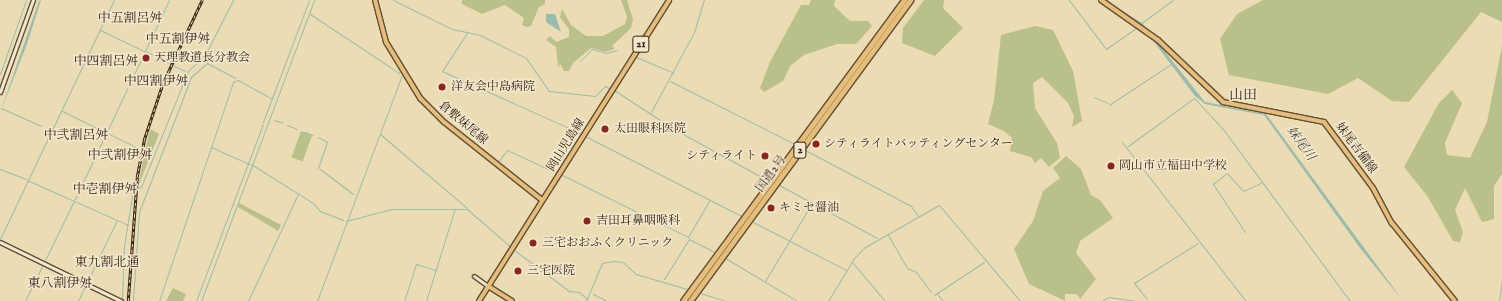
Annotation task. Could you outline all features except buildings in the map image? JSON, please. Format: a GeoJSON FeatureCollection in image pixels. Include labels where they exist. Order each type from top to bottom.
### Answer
{"type":"FeatureCollection","features":[{"type":"Feature","properties":{"kind":"highway","name":"国道2号"},"geometry":{"type":"LineString","coordinates":[[683,301],[904,0]]}},
{"type":"Feature","properties":{"kind":"highway","name":"国道2号"},"geometry":{"type":"LineString","coordinates":[[690,301],[910,0]]}},
{"type":"Feature","properties":{"kind":"main road","name":"倉敷妹尾線"},"geometry":{"type":"LineString","coordinates":[[375,0],[385,39],[420,98],[444,122],[542,200]]}},
{"type":"Feature","properties":{"kind":"main road","name":"岡山児島線"},"geometry":{"type":"LineString","coordinates":[[480,301],[542,200],[669,0]]}},
{"type":"Feature","properties":{"kind":"main road","name":"妹尾吉備線"},"geometry":{"type":"LineString","coordinates":[[1101,0],[1158,40],[1223,102],[1324,122],[1373,187],[1392,223],[1455,301]]}},
{"type":"Feature","properties":{"kind":"main road"},"geometry":{"type":"LineString","coordinates":[[488,286],[512,301]]}},
{"type":"Feature","properties":{"kind":"street"},"geometry":{"type":"LineString","coordinates":[[0,92],[33,0]]}},
{"type":"Feature","properties":{"kind":"street"},"geometry":{"type":"LineString","coordinates":[[0,242],[121,301]]}},
{"type":"Feature","properties":{"kind":"street"},"geometry":{"type":"LineString","coordinates":[[474,276],[488,286]]}},
{"type":"Feature","properties":{"kind":"green space"},"geometry":{"type":"Polygon","coordinates":[[[462,0],[545,0],[545,4],[539,7],[531,26],[526,27],[522,25],[524,18],[505,5],[482,14],[462,4],[462,0]]]}},
{"type":"Feature","properties":{"kind":"green space"},"geometry":{"type":"Polygon","coordinates":[[[621,0],[627,0],[633,19],[631,28],[612,46],[615,49],[605,52],[591,48],[573,63],[569,71],[564,71],[560,64],[558,67],[556,47],[546,40],[550,36],[556,42],[569,37],[569,29],[560,17],[562,9],[571,25],[586,36],[603,36],[625,24],[627,17],[621,0]]]}},
{"type":"Feature","properties":{"kind":"green space"},"geometry":{"type":"Polygon","coordinates":[[[811,0],[835,0],[834,6],[850,21],[868,21],[872,26],[856,44],[837,44],[804,55],[790,66],[783,81],[764,92],[760,88],[770,62],[801,5],[809,5],[811,0]]]}},
{"type":"Feature","properties":{"kind":"green space"},"geometry":{"type":"Polygon","coordinates":[[[924,0],[944,0],[943,8],[963,28],[935,56],[902,43],[903,28],[924,0]]]}},
{"type":"Feature","properties":{"kind":"green space"},"geometry":{"type":"Polygon","coordinates":[[[1263,0],[1502,0],[1502,22],[1481,12],[1409,102],[1392,101],[1358,78],[1328,94],[1229,75],[1220,39],[1237,14],[1263,0]]]}},
{"type":"Feature","properties":{"kind":"green space"},"geometry":{"type":"Polygon","coordinates":[[[1035,26],[1053,30],[1073,71],[1082,121],[1072,127],[1074,116],[1068,103],[1042,77],[1033,83],[1035,108],[1057,143],[1060,158],[1049,167],[1041,158],[1035,163],[1031,157],[1010,151],[1012,138],[1004,131],[988,124],[994,100],[1001,35],[1035,26]]]}},
{"type":"Feature","properties":{"kind":"green space"},"geometry":{"type":"Polygon","coordinates":[[[1502,46],[1502,174],[1494,186],[1494,219],[1482,222],[1465,188],[1455,210],[1463,232],[1460,242],[1453,241],[1428,197],[1404,167],[1439,103],[1452,90],[1462,103],[1445,143],[1447,155],[1470,158],[1487,122],[1502,46]]]}},
{"type":"Feature","properties":{"kind":"green space"},"geometry":{"type":"Polygon","coordinates":[[[150,129],[159,134],[138,187],[143,160],[150,129]]]}},
{"type":"Feature","properties":{"kind":"green space"},"geometry":{"type":"Polygon","coordinates":[[[301,131],[312,135],[303,161],[291,157],[301,131]]]}},
{"type":"Feature","properties":{"kind":"green space"},"geometry":{"type":"Polygon","coordinates":[[[1066,156],[1081,169],[1091,195],[1100,200],[1113,218],[1080,241],[1076,253],[1096,279],[1080,299],[1077,294],[1065,294],[1065,301],[1029,284],[1014,249],[1033,221],[1043,191],[1060,178],[1053,168],[1066,156]]]}},
{"type":"Feature","properties":{"kind":"green space"},"geometry":{"type":"Polygon","coordinates":[[[239,203],[281,225],[278,231],[238,207],[239,203]]]}},
{"type":"Feature","properties":{"kind":"green space"},"geometry":{"type":"Polygon","coordinates":[[[173,288],[186,294],[183,301],[166,301],[173,288]]]}},
{"type":"Feature","properties":{"kind":"shaded area"},"geometry":{"type":"Polygon","coordinates":[[[41,0],[27,44],[0,113],[39,1],[41,0]]]}},
{"type":"Feature","properties":{"kind":"shaded area","name":"妹尾川"},"geometry":{"type":"Polygon","coordinates":[[[1105,0],[1142,23],[1205,102],[1266,114],[1403,301],[1360,248],[1264,115],[1205,104],[1195,96],[1141,25],[1105,0]]]}},
{"type":"Feature","properties":{"kind":"shaded area"},"geometry":{"type":"Polygon","coordinates":[[[546,14],[555,14],[561,32],[546,22],[546,14]]]}},
{"type":"Feature","properties":{"kind":"waterway"},"geometry":{"type":"LineString","coordinates":[[0,74],[26,0]]}},
{"type":"Feature","properties":{"kind":"waterway"},"geometry":{"type":"LineString","coordinates":[[0,239],[114,0]]}},
{"type":"Feature","properties":{"kind":"waterway"},"geometry":{"type":"LineString","coordinates":[[75,199],[169,0]]}},
{"type":"Feature","properties":{"kind":"waterway"},"geometry":{"type":"LineString","coordinates":[[122,300],[124,246],[133,190],[141,187],[188,71],[205,55],[233,0]]}},
{"type":"Feature","properties":{"kind":"waterway"},"geometry":{"type":"LineString","coordinates":[[263,122],[309,0]]}},
{"type":"Feature","properties":{"kind":"waterway"},"geometry":{"type":"LineString","coordinates":[[201,301],[314,0]]}},
{"type":"Feature","properties":{"kind":"waterway"},"geometry":{"type":"LineString","coordinates":[[393,0],[452,29],[480,35],[526,58],[549,91],[595,96],[605,86],[611,89]]}},
{"type":"Feature","properties":{"kind":"waterway"},"geometry":{"type":"LineString","coordinates":[[651,112],[694,32],[704,0]]}},
{"type":"Feature","properties":{"kind":"waterway"},"geometry":{"type":"LineString","coordinates":[[1069,0],[1106,49],[1136,28]]}},
{"type":"Feature","properties":{"kind":"waterway"},"geometry":{"type":"LineString","coordinates":[[1140,24],[1173,0]]}},
{"type":"Feature","properties":{"kind":"waterway"},"geometry":{"type":"LineString","coordinates":[[310,14],[399,73]]}},
{"type":"Feature","properties":{"kind":"waterway"},"geometry":{"type":"LineString","coordinates":[[100,30],[144,51]]}},
{"type":"Feature","properties":{"kind":"waterway"},"geometry":{"type":"LineString","coordinates":[[467,33],[442,71],[582,134]]}},
{"type":"Feature","properties":{"kind":"waterway"},"geometry":{"type":"LineString","coordinates":[[580,61],[592,49],[606,53],[617,50]]}},
{"type":"Feature","properties":{"kind":"waterway"},"geometry":{"type":"LineString","coordinates":[[145,51],[170,63]]}},
{"type":"Feature","properties":{"kind":"waterway"},"geometry":{"type":"LineString","coordinates":[[636,57],[674,73]]}},
{"type":"Feature","properties":{"kind":"waterway"},"geometry":{"type":"LineString","coordinates":[[133,301],[139,212],[191,77],[207,63],[235,78]]}},
{"type":"Feature","properties":{"kind":"waterway"},"geometry":{"type":"LineString","coordinates":[[1109,105],[1171,64]]}},
{"type":"Feature","properties":{"kind":"waterway"},"geometry":{"type":"LineString","coordinates":[[174,66],[185,71]]}},
{"type":"Feature","properties":{"kind":"waterway"},"geometry":{"type":"LineString","coordinates":[[317,301],[402,75]]}},
{"type":"Feature","properties":{"kind":"waterway"},"geometry":{"type":"LineString","coordinates":[[159,301],[233,82],[238,80],[272,99]]}},
{"type":"Feature","properties":{"kind":"waterway"},"geometry":{"type":"LineString","coordinates":[[670,81],[793,143]]}},
{"type":"Feature","properties":{"kind":"waterway"},"geometry":{"type":"LineString","coordinates":[[614,90],[672,128],[767,180]]}},
{"type":"Feature","properties":{"kind":"waterway"},"geometry":{"type":"LineString","coordinates":[[1094,97],[1108,103]]}},
{"type":"Feature","properties":{"kind":"waterway"},"geometry":{"type":"LineString","coordinates":[[1128,146],[1194,98],[1223,129],[1350,301]]}},
{"type":"Feature","properties":{"kind":"waterway"},"geometry":{"type":"LineString","coordinates":[[1,108],[41,126]]}},
{"type":"Feature","properties":{"kind":"waterway"},"geometry":{"type":"LineString","coordinates":[[62,111],[140,149]]}},
{"type":"Feature","properties":{"kind":"waterway"},"geometry":{"type":"LineString","coordinates":[[274,120],[283,123]]}},
{"type":"Feature","properties":{"kind":"waterway"},"geometry":{"type":"LineString","coordinates":[[196,301],[263,124]]}},
{"type":"Feature","properties":{"kind":"waterway"},"geometry":{"type":"LineString","coordinates":[[287,125],[297,129]]}},
{"type":"Feature","properties":{"kind":"waterway"},"geometry":{"type":"LineString","coordinates":[[452,126],[491,157]]}},
{"type":"Feature","properties":{"kind":"waterway"},"geometry":{"type":"LineString","coordinates":[[305,132],[312,135]]}},
{"type":"Feature","properties":{"kind":"waterway"},"geometry":{"type":"LineString","coordinates":[[380,134],[467,208]]}},
{"type":"Feature","properties":{"kind":"waterway"},"geometry":{"type":"LineString","coordinates":[[585,136],[741,216]]}},
{"type":"Feature","properties":{"kind":"waterway"},"geometry":{"type":"LineString","coordinates":[[318,137],[327,142],[318,168]]}},
{"type":"Feature","properties":{"kind":"waterway"},"geometry":{"type":"LineString","coordinates":[[1122,142],[1246,301]]}},
{"type":"Feature","properties":{"kind":"waterway"},"geometry":{"type":"LineString","coordinates":[[211,147],[249,164]]}},
{"type":"Feature","properties":{"kind":"waterway"},"geometry":{"type":"LineString","coordinates":[[498,162],[507,150],[557,173]]}},
{"type":"Feature","properties":{"kind":"waterway"},"geometry":{"type":"LineString","coordinates":[[805,150],[911,206],[918,216]]}},
{"type":"Feature","properties":{"kind":"waterway"},"geometry":{"type":"LineString","coordinates":[[145,152],[152,155]]}},
{"type":"Feature","properties":{"kind":"waterway"},"geometry":{"type":"LineString","coordinates":[[251,164],[313,203],[320,211],[343,220]]}},
{"type":"Feature","properties":{"kind":"waterway"},"geometry":{"type":"LineString","coordinates":[[0,169],[26,179]]}},
{"type":"Feature","properties":{"kind":"waterway"},"geometry":{"type":"LineString","coordinates":[[320,169],[353,194]]}},
{"type":"Feature","properties":{"kind":"waterway"},"geometry":{"type":"LineString","coordinates":[[1245,232],[1213,184],[1227,173],[1243,191],[1261,183]]}},
{"type":"Feature","properties":{"kind":"waterway"},"geometry":{"type":"LineString","coordinates":[[560,174],[688,237],[709,201]]}},
{"type":"Feature","properties":{"kind":"waterway"},"geometry":{"type":"LineString","coordinates":[[27,180],[128,225]]}},
{"type":"Feature","properties":{"kind":"waterway"},"geometry":{"type":"LineString","coordinates":[[779,185],[877,238]]}},
{"type":"Feature","properties":{"kind":"waterway"},"geometry":{"type":"LineString","coordinates":[[248,301],[298,194]]}},
{"type":"Feature","properties":{"kind":"waterway"},"geometry":{"type":"LineString","coordinates":[[25,301],[74,201]]}},
{"type":"Feature","properties":{"kind":"waterway"},"geometry":{"type":"LineString","coordinates":[[765,281],[812,203]]}},
{"type":"Feature","properties":{"kind":"waterway"},"geometry":{"type":"LineString","coordinates":[[828,301],[854,258],[865,247],[939,205],[1020,301]]}},
{"type":"Feature","properties":{"kind":"waterway"},"geometry":{"type":"LineString","coordinates":[[426,301],[455,208]]}},
{"type":"Feature","properties":{"kind":"waterway"},"geometry":{"type":"LineString","coordinates":[[346,221],[391,209],[467,209],[512,248]]}},
{"type":"Feature","properties":{"kind":"waterway"},"geometry":{"type":"LineString","coordinates":[[87,282],[117,220]]}},
{"type":"Feature","properties":{"kind":"waterway"},"geometry":{"type":"LineString","coordinates":[[753,222],[846,270]]}},
{"type":"Feature","properties":{"kind":"waterway"},"geometry":{"type":"LineString","coordinates":[[888,235],[907,268],[916,272],[931,292]]}},
{"type":"Feature","properties":{"kind":"waterway"},"geometry":{"type":"LineString","coordinates":[[664,279],[689,239],[714,252]]}},
{"type":"Feature","properties":{"kind":"waterway"},"geometry":{"type":"LineString","coordinates":[[1147,299],[1134,283],[1198,243]]}},
{"type":"Feature","properties":{"kind":"waterway"},"geometry":{"type":"LineString","coordinates":[[514,250],[569,291],[579,292],[587,299]]}},
{"type":"Feature","properties":{"kind":"waterway"},"geometry":{"type":"LineString","coordinates":[[725,258],[797,301]]}},
{"type":"Feature","properties":{"kind":"waterway"},"geometry":{"type":"LineString","coordinates":[[586,301],[602,263],[613,261],[623,262],[636,274],[687,289]]}},
{"type":"Feature","properties":{"kind":"waterway"},"geometry":{"type":"LineString","coordinates":[[852,262],[885,301]]}},
{"type":"Feature","properties":{"kind":"waterway"},"geometry":{"type":"LineString","coordinates":[[934,295],[984,262]]}},
{"type":"Feature","properties":{"kind":"waterway"},"geometry":{"type":"LineString","coordinates":[[404,301],[416,264],[436,270]]}},
{"type":"Feature","properties":{"kind":"waterway"},"geometry":{"type":"LineString","coordinates":[[1499,301],[1502,279]]}},
{"type":"Feature","properties":{"kind":"waterway"},"geometry":{"type":"LineString","coordinates":[[78,301],[85,286]]}},
{"type":"Feature","properties":{"kind":"waterway"},"geometry":{"type":"LineString","coordinates":[[700,293],[726,301]]}},
{"type":"Feature","properties":{"kind":"waterway"},"geometry":{"type":"LineString","coordinates":[[593,294],[607,301]]}},
{"type":"Feature","properties":{"kind":"waterway"},"geometry":{"type":"LineString","coordinates":[[937,294],[943,301]]}},
{"type":"Feature","properties":{"kind":"waterway"},"geometry":{"type":"LineString","coordinates":[[1102,301],[1108,297],[1135,301]]}},
{"type":"Feature","properties":{"kind":"railway"},"geometry":{"type":"LineString","coordinates":[[128,301],[137,177],[144,140],[163,83],[202,0]]}},
{"type":"Feature","properties":{"kind":"place","name":"天理教道長分教会"},"geometry":{"type":"Point","coordinates":[146,58]}},
{"type":"Feature","properties":{"kind":"place","name":"洋友会中島病院"},"geometry":{"type":"Point","coordinates":[442,87]}},
{"type":"Feature","properties":{"kind":"place","name":"太田眼科医院"},"geometry":{"type":"Point","coordinates":[605,129]}},
{"type":"Feature","properties":{"kind":"place","name":"シティライトバッティングセンター"},"geometry":{"type":"Point","coordinates":[816,144]}},
{"type":"Feature","properties":{"kind":"place","name":"シティライト"},"geometry":{"type":"Point","coordinates":[765,156]}},
{"type":"Feature","properties":{"kind":"place","name":"岡山市立福田中学校"},"geometry":{"type":"Point","coordinates":[1111,166]}},
{"type":"Feature","properties":{"kind":"place","name":"キミセ醤油"},"geometry":{"type":"Point","coordinates":[771,208]}},
{"type":"Feature","properties":{"kind":"place","name":"吉田耳鼻咽喉科"},"geometry":{"type":"Point","coordinates":[587,221]}},
{"type":"Feature","properties":{"kind":"place","name":"三宅おおふくクリニック"},"geometry":{"type":"Point","coordinates":[533,243]}},
{"type":"Feature","properties":{"kind":"place","name":"三宅医院"},"geometry":{"type":"Point","coordinates":[518,271]}},
{"type":"Feature","properties":{"kind":"district","name":"中五割呂舛"},"geometry":{"type":"Point","coordinates":[130,19]}},
{"type":"Feature","properties":{"kind":"district","name":"中五割伊舛"},"geometry":{"type":"Point","coordinates":[178,40]}},
{"type":"Feature","properties":{"kind":"district","name":"中四割呂舛"},"geometry":{"type":"Point","coordinates":[106,62]}},
{"type":"Feature","properties":{"kind":"district","name":"中四割伊舛"},"geometry":{"type":"Point","coordinates":[156,82]}},
{"type":"Feature","properties":{"kind":"district","name":"山田"},"geometry":{"type":"Point","coordinates":[1243,95]}},
{"type":"Feature","properties":{"kind":"district","name":"中弐割呂舛"},"geometry":{"type":"Point","coordinates":[76,136]}},
{"type":"Feature","properties":{"kind":"district","name":"中弐割伊舛"},"geometry":{"type":"Point","coordinates":[120,156]}},
{"type":"Feature","properties":{"kind":"district","name":"中壱割伊舛"},"geometry":{"type":"Point","coordinates":[105,190]}},
{"type":"Feature","properties":{"kind":"district","name":"東九割北通"},"geometry":{"type":"Point","coordinates":[107,263]}},
{"type":"Feature","properties":{"kind":"district","name":"東八割伊舛"},"geometry":{"type":"Point","coordinates":[60,284]}}]}
